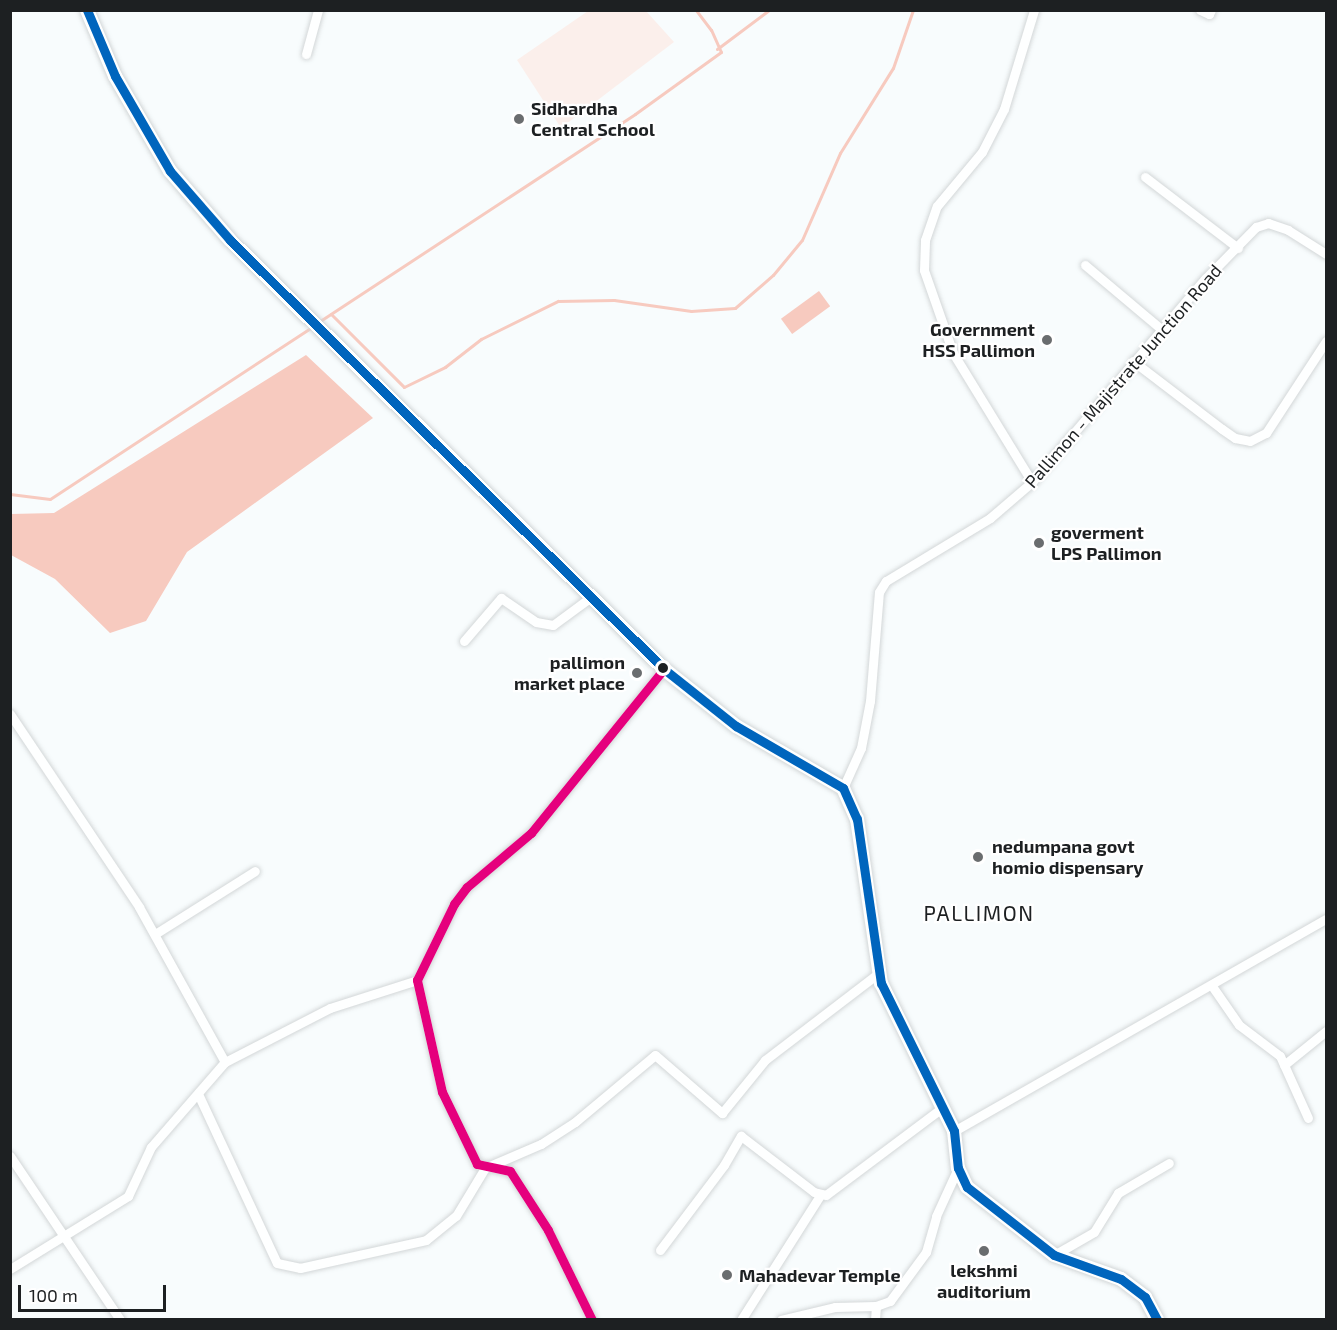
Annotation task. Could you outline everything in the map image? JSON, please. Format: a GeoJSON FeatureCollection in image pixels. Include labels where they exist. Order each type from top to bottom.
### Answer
{"type":"FeatureCollection","features":[{"type":"Feature","properties":{"kind":"street"},"geometry":{"type":"LineString","coordinates":[[87,10],[115,76],[170,171],[230,240],[664,669],[736,726],[843,788],[857,819],[881,983],[954,1131],[958,1168],[967,1187],[1054,1255],[1122,1279],[1145,1297],[1157,1320]]}},
{"type":"Feature","properties":{"kind":"street"},"geometry":{"type":"LineString","coordinates":[[306,54],[318,10]]}},
{"type":"Feature","properties":{"kind":"street"},"geometry":{"type":"LineString","coordinates":[[1032,482],[953,353],[924,270],[925,240],[937,206],[982,152],[1004,109],[1034,10]]}},
{"type":"Feature","properties":{"kind":"street"},"geometry":{"type":"LineString","coordinates":[[1200,10],[1211,10]]}},
{"type":"Feature","properties":{"kind":"street"},"geometry":{"type":"LineString","coordinates":[[1145,177],[1238,248]]}},
{"type":"Feature","properties":{"kind":"street","name":"Pallimon - Majistrate Junction Road"},"geometry":{"type":"LineString","coordinates":[[843,788],[861,748],[870,701],[879,592],[886,581],[990,518],[1032,482],[1161,329],[1256,227],[1268,223],[1288,230],[1326,254]]}},
{"type":"Feature","properties":{"kind":"street"},"geometry":{"type":"LineString","coordinates":[[1085,265],[1161,329]]}},
{"type":"Feature","properties":{"kind":"street"},"geometry":{"type":"LineString","coordinates":[[1133,361],[1228,434],[1250,441],[1266,433],[1326,341]]}},
{"type":"Feature","properties":{"kind":"street"},"geometry":{"type":"LineString","coordinates":[[464,641],[501,598],[536,621],[553,625],[591,597]]}},
{"type":"Feature","properties":{"kind":"street"},"geometry":{"type":"LineString","coordinates":[[592,1320],[528,1195],[507,1168],[485,1168],[477,1164],[442,1092],[417,980],[454,904],[467,887],[531,833],[664,669]]}},
{"type":"Feature","properties":{"kind":"street"},"geometry":{"type":"LineString","coordinates":[[10,714],[154,934],[225,1062]]}},
{"type":"Feature","properties":{"kind":"street"},"geometry":{"type":"LineString","coordinates":[[154,934],[255,871]]}},
{"type":"Feature","properties":{"kind":"street"},"geometry":{"type":"LineString","coordinates":[[954,1131],[1117,1035],[1212,986],[1326,919]]}},
{"type":"Feature","properties":{"kind":"street"},"geometry":{"type":"LineString","coordinates":[[199,1096],[277,1263],[287,1268],[426,1240],[456,1216],[485,1168],[541,1144],[575,1122],[655,1055],[722,1113],[765,1060],[880,972]]}},
{"type":"Feature","properties":{"kind":"street"},"geometry":{"type":"LineString","coordinates":[[10,1269],[64,1238],[128,1196],[151,1147],[199,1096],[225,1062],[330,1008],[417,980]]}},
{"type":"Feature","properties":{"kind":"street"},"geometry":{"type":"LineString","coordinates":[[1212,986],[1239,1025],[1265,1044],[1284,1065],[1308,1118]]}},
{"type":"Feature","properties":{"kind":"street"},"geometry":{"type":"LineString","coordinates":[[1284,1065],[1326,1031]]}},
{"type":"Feature","properties":{"kind":"street"},"geometry":{"type":"LineString","coordinates":[[741,1320],[821,1194],[831,1192],[943,1107]]}},
{"type":"Feature","properties":{"kind":"street"},"geometry":{"type":"LineString","coordinates":[[660,1250],[724,1165],[741,1136],[821,1194]]}},
{"type":"Feature","properties":{"kind":"street"},"geometry":{"type":"LineString","coordinates":[[10,1156],[120,1320]]}},
{"type":"Feature","properties":{"kind":"street"},"geometry":{"type":"LineString","coordinates":[[1054,1255],[1095,1232],[1118,1192],[1169,1163]]}},
{"type":"Feature","properties":{"kind":"street"},"geometry":{"type":"LineString","coordinates":[[781,1320],[835,1307],[876,1306],[890,1301],[901,1290],[926,1252],[936,1216],[958,1168]]}},
{"type":"Feature","properties":{"kind":"street"},"geometry":{"type":"LineString","coordinates":[[875,1320],[876,1306]]}},
{"type":"Feature","properties":{"kind":"shaded area"},"geometry":{"type":"Polygon","coordinates":[[[588,11],[646,11],[674,42],[561,128],[517,60],[588,11]]]}},
{"type":"Feature","properties":{"kind":"shaded area"},"geometry":{"type":"Polygon","coordinates":[[[819,291],[830,306],[792,334],[781,319],[819,291]]]}},
{"type":"Feature","properties":{"kind":"shaded area"},"geometry":{"type":"Polygon","coordinates":[[[306,355],[373,418],[187,552],[146,621],[110,633],[55,579],[11,555],[11,514],[54,513],[306,355]]]}},
{"type":"Feature","properties":{"kind":"waterway"},"geometry":{"type":"LineString","coordinates":[[320,321],[635,114],[721,52],[711,30],[696,10]]}},
{"type":"Feature","properties":{"kind":"waterway"},"geometry":{"type":"LineString","coordinates":[[717,49],[769,10]]}},
{"type":"Feature","properties":{"kind":"waterway"},"geometry":{"type":"LineString","coordinates":[[331,314],[404,387],[445,367],[481,339],[558,301],[614,300],[691,311],[735,308],[773,275],[802,240],[840,153],[893,68],[913,10]]}},
{"type":"Feature","properties":{"kind":"waterway"},"geometry":{"type":"LineString","coordinates":[[10,494],[50,499],[312,327]]}},
{"type":"Feature","properties":{"kind":"transit line"},"geometry":{"type":"LineString","coordinates":[[87,10],[115,76],[170,171],[230,240],[664,669],[736,726],[843,788],[857,819],[881,983],[954,1131],[958,1168],[967,1187],[1054,1255],[1121,1279],[1145,1297],[1157,1320]]}},
{"type":"Feature","properties":{"kind":"transit line"},"geometry":{"type":"LineString","coordinates":[[592,1320],[548,1230],[510,1171],[477,1164],[442,1092],[417,980],[454,904],[467,887],[531,833],[664,669]]}},
{"type":"Feature","properties":{"kind":"place","name":"Sidhardha Central School"},"geometry":{"type":"Point","coordinates":[519,119]}},
{"type":"Feature","properties":{"kind":"place","name":"Government HSS Pallimon"},"geometry":{"type":"Point","coordinates":[1047,340]}},
{"type":"Feature","properties":{"kind":"place","name":"goverment LPS Pallimon"},"geometry":{"type":"Point","coordinates":[1039,543]}},
{"type":"Feature","properties":{"kind":"place","name":"pallimon market place"},"geometry":{"type":"Point","coordinates":[637,673]}},
{"type":"Feature","properties":{"kind":"place","name":"nedumpana govt homio dispensary"},"geometry":{"type":"Point","coordinates":[978,857]}},
{"type":"Feature","properties":{"kind":"place","name":"lekshmi auditorium"},"geometry":{"type":"Point","coordinates":[984,1251]}},
{"type":"Feature","properties":{"kind":"place","name":"Mahadevar Temple"},"geometry":{"type":"Point","coordinates":[727,1275]}},
{"type":"Feature","properties":{"kind":"district","name":"PALLIMON"},"geometry":{"type":"Point","coordinates":[979,913]}}]}
